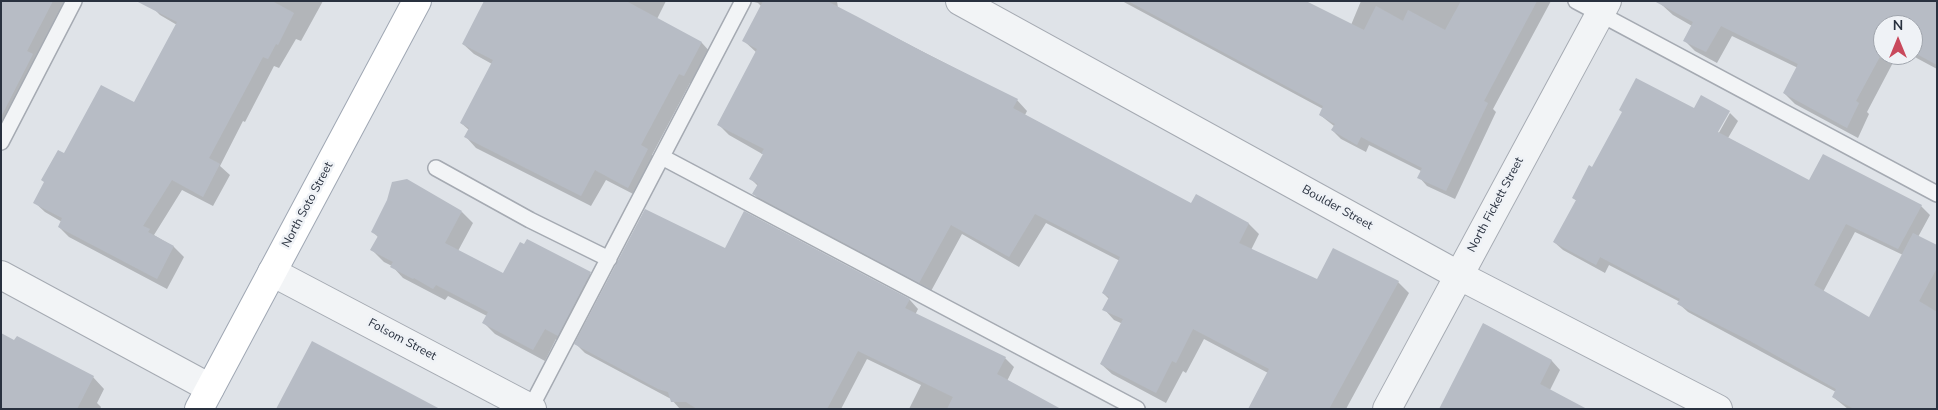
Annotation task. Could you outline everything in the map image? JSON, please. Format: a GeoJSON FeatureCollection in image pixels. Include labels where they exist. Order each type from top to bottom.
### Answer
{"type":"FeatureCollection","features":[{"type":"Feature","properties":{"kind":"main road","name":"North Soto Street"},"geometry":{"type":"LineString","coordinates":[[205,398],[417,1]]}},
{"type":"Feature","properties":{"kind":"street","name":"Boulder Street"},"geometry":{"type":"LineString","coordinates":[[960,1],[1458,275],[1718,409]]}},
{"type":"Feature","properties":{"kind":"street","name":"North Fickett Street"},"geometry":{"type":"LineString","coordinates":[[1387,409],[1603,8]]}},
{"type":"Feature","properties":{"kind":"street","name":"Folsom Street"},"geometry":{"type":"LineString","coordinates":[[272,272],[531,408]]}},
{"type":"Feature","properties":{"kind":"street"},"geometry":{"type":"LineString","coordinates":[[1,275],[205,398]]}},
{"type":"Feature","properties":{"kind":"lane"},"geometry":{"type":"LineString","coordinates":[[1,142],[74,1]]}},
{"type":"Feature","properties":{"kind":"lane"},"geometry":{"type":"LineString","coordinates":[[531,408],[743,1]]}},
{"type":"Feature","properties":{"kind":"lane"},"geometry":{"type":"LineString","coordinates":[[1576,1],[1603,8],[1937,194]]}},
{"type":"Feature","properties":{"kind":"lane"},"geometry":{"type":"LineString","coordinates":[[662,157],[1137,409]]}},
{"type":"Feature","properties":{"kind":"lane"},"geometry":{"type":"LineString","coordinates":[[436,168],[530,220],[608,260]]}},
{"type":"Feature","properties":{"kind":"building"},"geometry":{"type":"Polygon","coordinates":[[[1,1],[53,1],[27,51],[33,54],[1,117],[1,1]]]}},
{"type":"Feature","properties":{"kind":"building"},"geometry":{"type":"Polygon","coordinates":[[[136,1],[272,1],[294,13],[278,45],[276,44],[268,59],[263,57],[209,158],[220,164],[203,197],[172,180],[143,226],[150,229],[148,232],[174,246],[157,279],[58,227],[62,218],[33,203],[44,182],[41,180],[58,150],[64,153],[101,85],[134,102],[177,22],[136,1]]]}},
{"type":"Feature","properties":{"kind":"building"},"geometry":{"type":"Polygon","coordinates":[[[484,1],[626,1],[702,42],[684,76],[679,74],[641,145],[648,149],[628,188],[595,170],[581,196],[464,137],[469,128],[460,123],[493,60],[462,44],[484,1]]]}},
{"type":"Feature","properties":{"kind":"building"},"geometry":{"type":"Polygon","coordinates":[[[763,1],[827,1],[927,54],[1018,99],[1013,108],[1191,203],[1196,194],[1249,223],[1239,243],[1317,279],[1333,248],[1399,281],[1329,409],[1248,409],[1269,369],[1193,329],[1176,363],[1172,361],[1156,393],[1100,364],[1123,319],[1102,310],[1109,297],[1102,293],[1120,257],[1035,214],[1009,257],[951,225],[919,283],[752,194],[758,184],[749,179],[764,149],[717,125],[757,49],[742,41],[763,1]]]}},
{"type":"Feature","properties":{"kind":"building"},"geometry":{"type":"Polygon","coordinates":[[[1128,1],[1306,1],[1364,30],[1376,6],[1403,21],[1408,10],[1445,30],[1461,1],[1537,1],[1484,101],[1488,103],[1446,191],[1417,178],[1422,168],[1361,137],[1357,145],[1331,130],[1335,124],[1319,115],[1323,106],[1128,1]]]}},
{"type":"Feature","properties":{"kind":"building"},"geometry":{"type":"Polygon","coordinates":[[[1654,1],[1937,1],[1937,65],[1923,57],[1923,15],[1873,15],[1873,65],[1875,65],[1856,101],[1859,103],[1847,128],[1783,93],[1798,64],[1721,26],[1706,52],[1683,41],[1693,22],[1654,1]]]}},
{"type":"Feature","properties":{"kind":"building"},"geometry":{"type":"Polygon","coordinates":[[[1636,78],[1694,108],[1701,95],[1730,111],[1718,132],[1809,180],[1823,154],[1922,205],[1898,249],[1846,224],[1814,285],[1869,317],[1913,233],[1937,245],[1937,268],[1919,301],[1937,312],[1937,409],[1854,409],[1832,397],[1836,389],[1750,341],[1677,304],[1680,299],[1600,257],[1596,265],[1553,242],[1576,200],[1572,198],[1589,165],[1592,167],[1622,112],[1619,110],[1636,78]]]}},
{"type":"Feature","properties":{"kind":"building"},"geometry":{"type":"Polygon","coordinates":[[[407,179],[462,211],[445,243],[503,273],[520,242],[524,244],[527,239],[591,272],[558,336],[545,329],[533,350],[482,323],[488,312],[436,285],[433,289],[390,267],[393,262],[370,250],[378,236],[371,232],[387,200],[392,182],[407,179]]]}},
{"type":"Feature","properties":{"kind":"building"},"geometry":{"type":"Polygon","coordinates":[[[645,209],[725,248],[744,211],[910,299],[905,308],[1006,357],[997,374],[1061,409],[947,409],[953,397],[858,351],[827,409],[697,409],[686,402],[671,402],[668,392],[658,389],[574,344],[645,209]]]}},
{"type":"Feature","properties":{"kind":"building"},"geometry":{"type":"Polygon","coordinates":[[[1483,323],[1552,360],[1540,384],[1587,409],[1439,409],[1483,323]]]}},
{"type":"Feature","properties":{"kind":"building"},"geometry":{"type":"Polygon","coordinates":[[[1,333],[14,340],[17,336],[94,376],[77,409],[1,409],[1,333]]]}},
{"type":"Feature","properties":{"kind":"building"},"geometry":{"type":"Polygon","coordinates":[[[312,341],[440,409],[276,409],[312,341]]]}}]}
